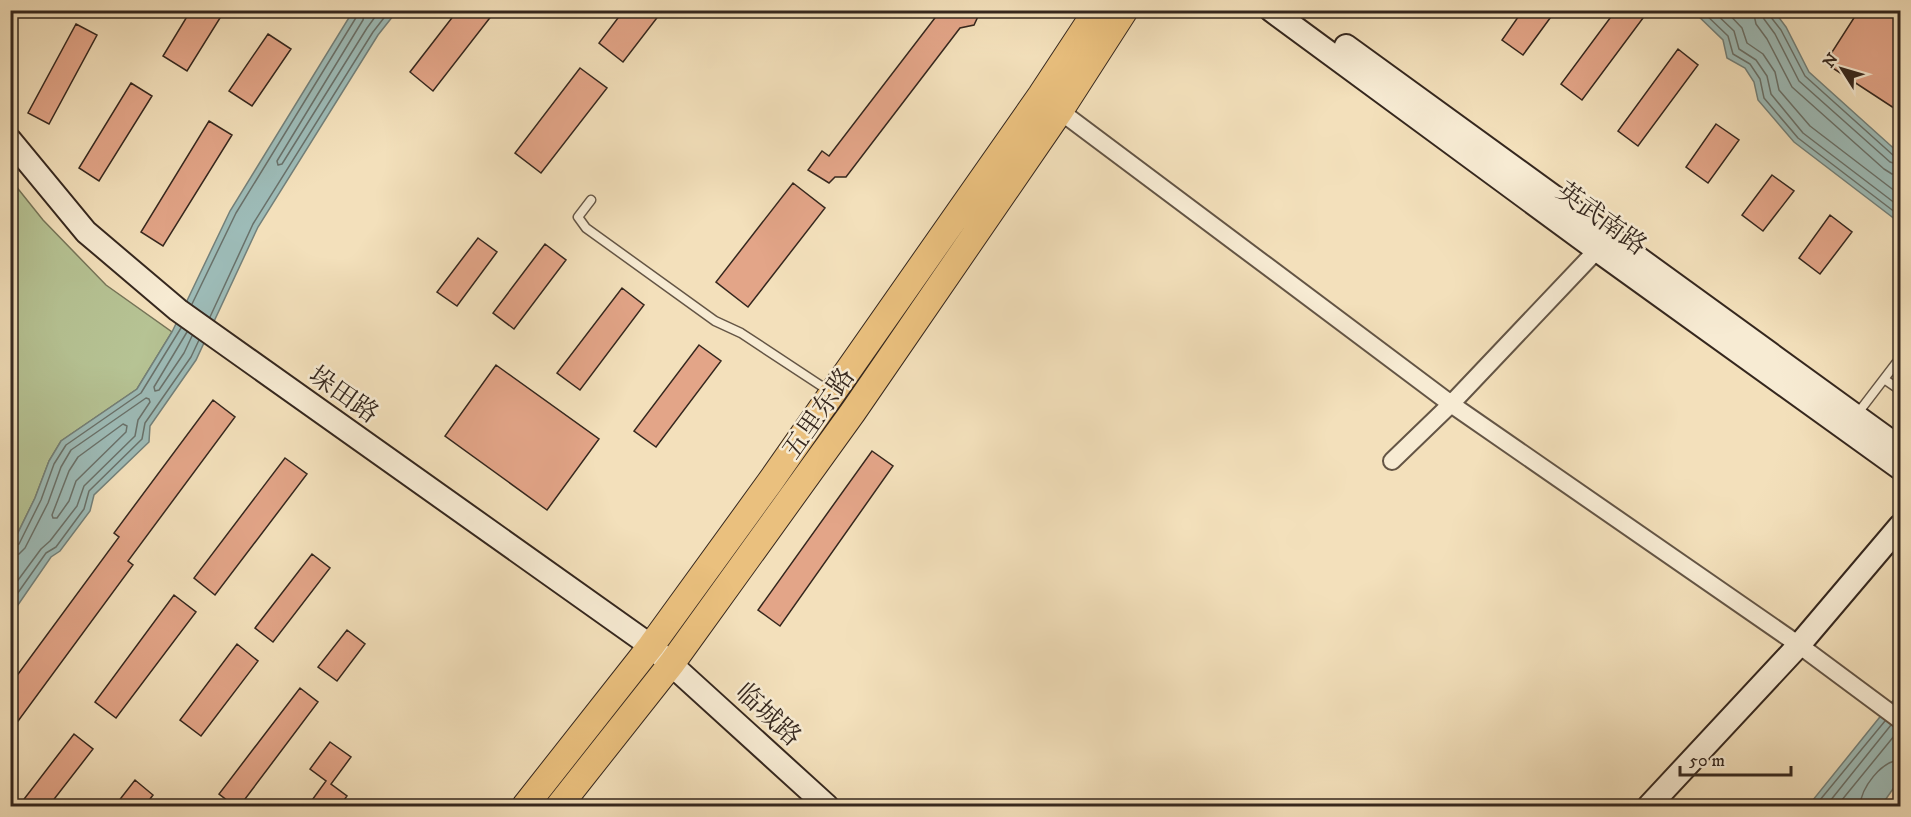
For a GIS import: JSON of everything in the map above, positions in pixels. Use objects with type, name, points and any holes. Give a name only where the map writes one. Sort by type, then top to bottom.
[{"type":"main road","name":"五里东路","points":[[525,807],[651,646],[1041,95],[1097,10]]},
{"type":"main road","name":"五里东路","points":[[559,807],[672,663],[853,412],[1060,111],[1125,10]]},
{"type":"main road","name":"英武南路","points":[[1271,10],[1900,468]]},
{"type":"main road","name":"英武南路","points":[[1297,10],[1900,448]]},
{"type":"main road","name":"垛田路","points":[[10,140],[86,232],[178,310],[672,663]]},
{"type":"main road","points":[[1649,807],[1799,645],[1900,526]]},
{"type":"main road","name":"临城路","points":[[672,663],[827,807]]},
{"type":"street","points":[[1060,111],[1451,405],[1799,645],[1900,720]]},
{"type":"street","points":[[1392,461],[1451,405],[1597,249]]},
{"type":"lane","points":[[591,200],[578,217],[586,228],[715,321],[741,333],[832,393]]},
{"type":"lane","points":[[1861,409],[1900,358]]},
{"type":"lane","points":[[1884,379],[1900,390]]},
{"type":"green space","points":[[11,180],[43,220],[106,285],[172,332],[137,389],[61,441],[49,461],[35,498],[11,547]]},
{"type":"water","points":[[353,11],[397,11],[378,35],[258,227],[196,360],[150,426],[149,442],[94,495],[90,511],[60,551],[51,557],[11,615],[11,547],[35,498],[49,461],[61,441],[137,389],[172,332],[230,211]]},
{"type":"water","points":[[1693,11],[1774,11],[1786,27],[1809,72],[1900,154],[1900,223],[1794,142],[1758,100],[1754,82],[1745,68],[1727,58],[1723,40]]},
{"type":"water","points":[[1900,692],[1900,779],[1881,806],[1798,806],[1813,800]]},
{"type":"building","points":[[191,10],[225,10],[187,71],[163,56]]},
{"type":"building","points":[[458,10],[496,10],[433,91],[410,72]]},
{"type":"building","points":[[624,10],[663,10],[623,62],[599,43]]},
{"type":"building","points":[[941,10],[981,10],[974,25],[960,28],[846,177],[835,177],[829,183],[808,170],[822,151],[829,156]]},
{"type":"building","points":[[1523,10],[1556,10],[1523,55],[1502,40]]},
{"type":"building","points":[[1616,10],[1649,10],[1582,100],[1561,84]]},
{"type":"building","points":[[1859,10],[1900,10],[1900,112],[1825,63]]},
{"type":"building","points":[[76,24],[97,35],[49,124],[28,113]]},
{"type":"building","points":[[268,34],[291,49],[252,106],[229,91]]},
{"type":"building","points":[[1678,49],[1698,65],[1638,146],[1618,131]]},
{"type":"building","points":[[580,68],[607,88],[541,173],[515,153]]},
{"type":"building","points":[[131,83],[152,96],[99,181],[79,168]]},
{"type":"building","points":[[209,121],[232,135],[163,246],[141,232]]},
{"type":"building","points":[[1716,124],[1739,140],[1708,183],[1686,167]]},
{"type":"building","points":[[1772,175],[1794,191],[1763,231],[1742,215]]},
{"type":"building","points":[[793,183],[825,208],[748,307],[716,282]]},
{"type":"building","points":[[1830,215],[1852,232],[1820,274],[1799,258]]},
{"type":"building","points":[[478,238],[497,252],[457,306],[437,292]]},
{"type":"building","points":[[545,244],[566,260],[514,329],[493,313]]},
{"type":"building","points":[[622,288],[644,305],[580,390],[557,373]]},
{"type":"building","points":[[699,345],[721,361],[656,447],[634,431]]},
{"type":"building","points":[[496,365],[599,439],[547,510],[445,436]]},
{"type":"building","points":[[213,400],[235,417],[128,561],[133,565],[10,732],[10,685],[119,537],[114,533]]},
{"type":"building","points":[[872,451],[893,466],[780,626],[758,610]]},
{"type":"building","points":[[285,458],[307,474],[215,595],[194,578]]},
{"type":"building","points":[[312,554],[330,568],[273,642],[255,628]]},
{"type":"building","points":[[174,595],[196,612],[116,718],[95,702]]},
{"type":"building","points":[[347,630],[365,644],[337,681],[318,667]]},
{"type":"building","points":[[237,644],[258,661],[201,736],[180,720]]},
{"type":"building","points":[[300,688],[318,702],[239,807],[236,807],[219,794]]},
{"type":"building","points":[[74,734],[93,749],[48,807],[18,807]]},
{"type":"building","points":[[330,742],[351,757],[331,784],[347,796],[339,807],[307,807],[326,781],[310,769]]},
{"type":"building","points":[[135,780],[153,795],[144,807],[114,807]]}]
